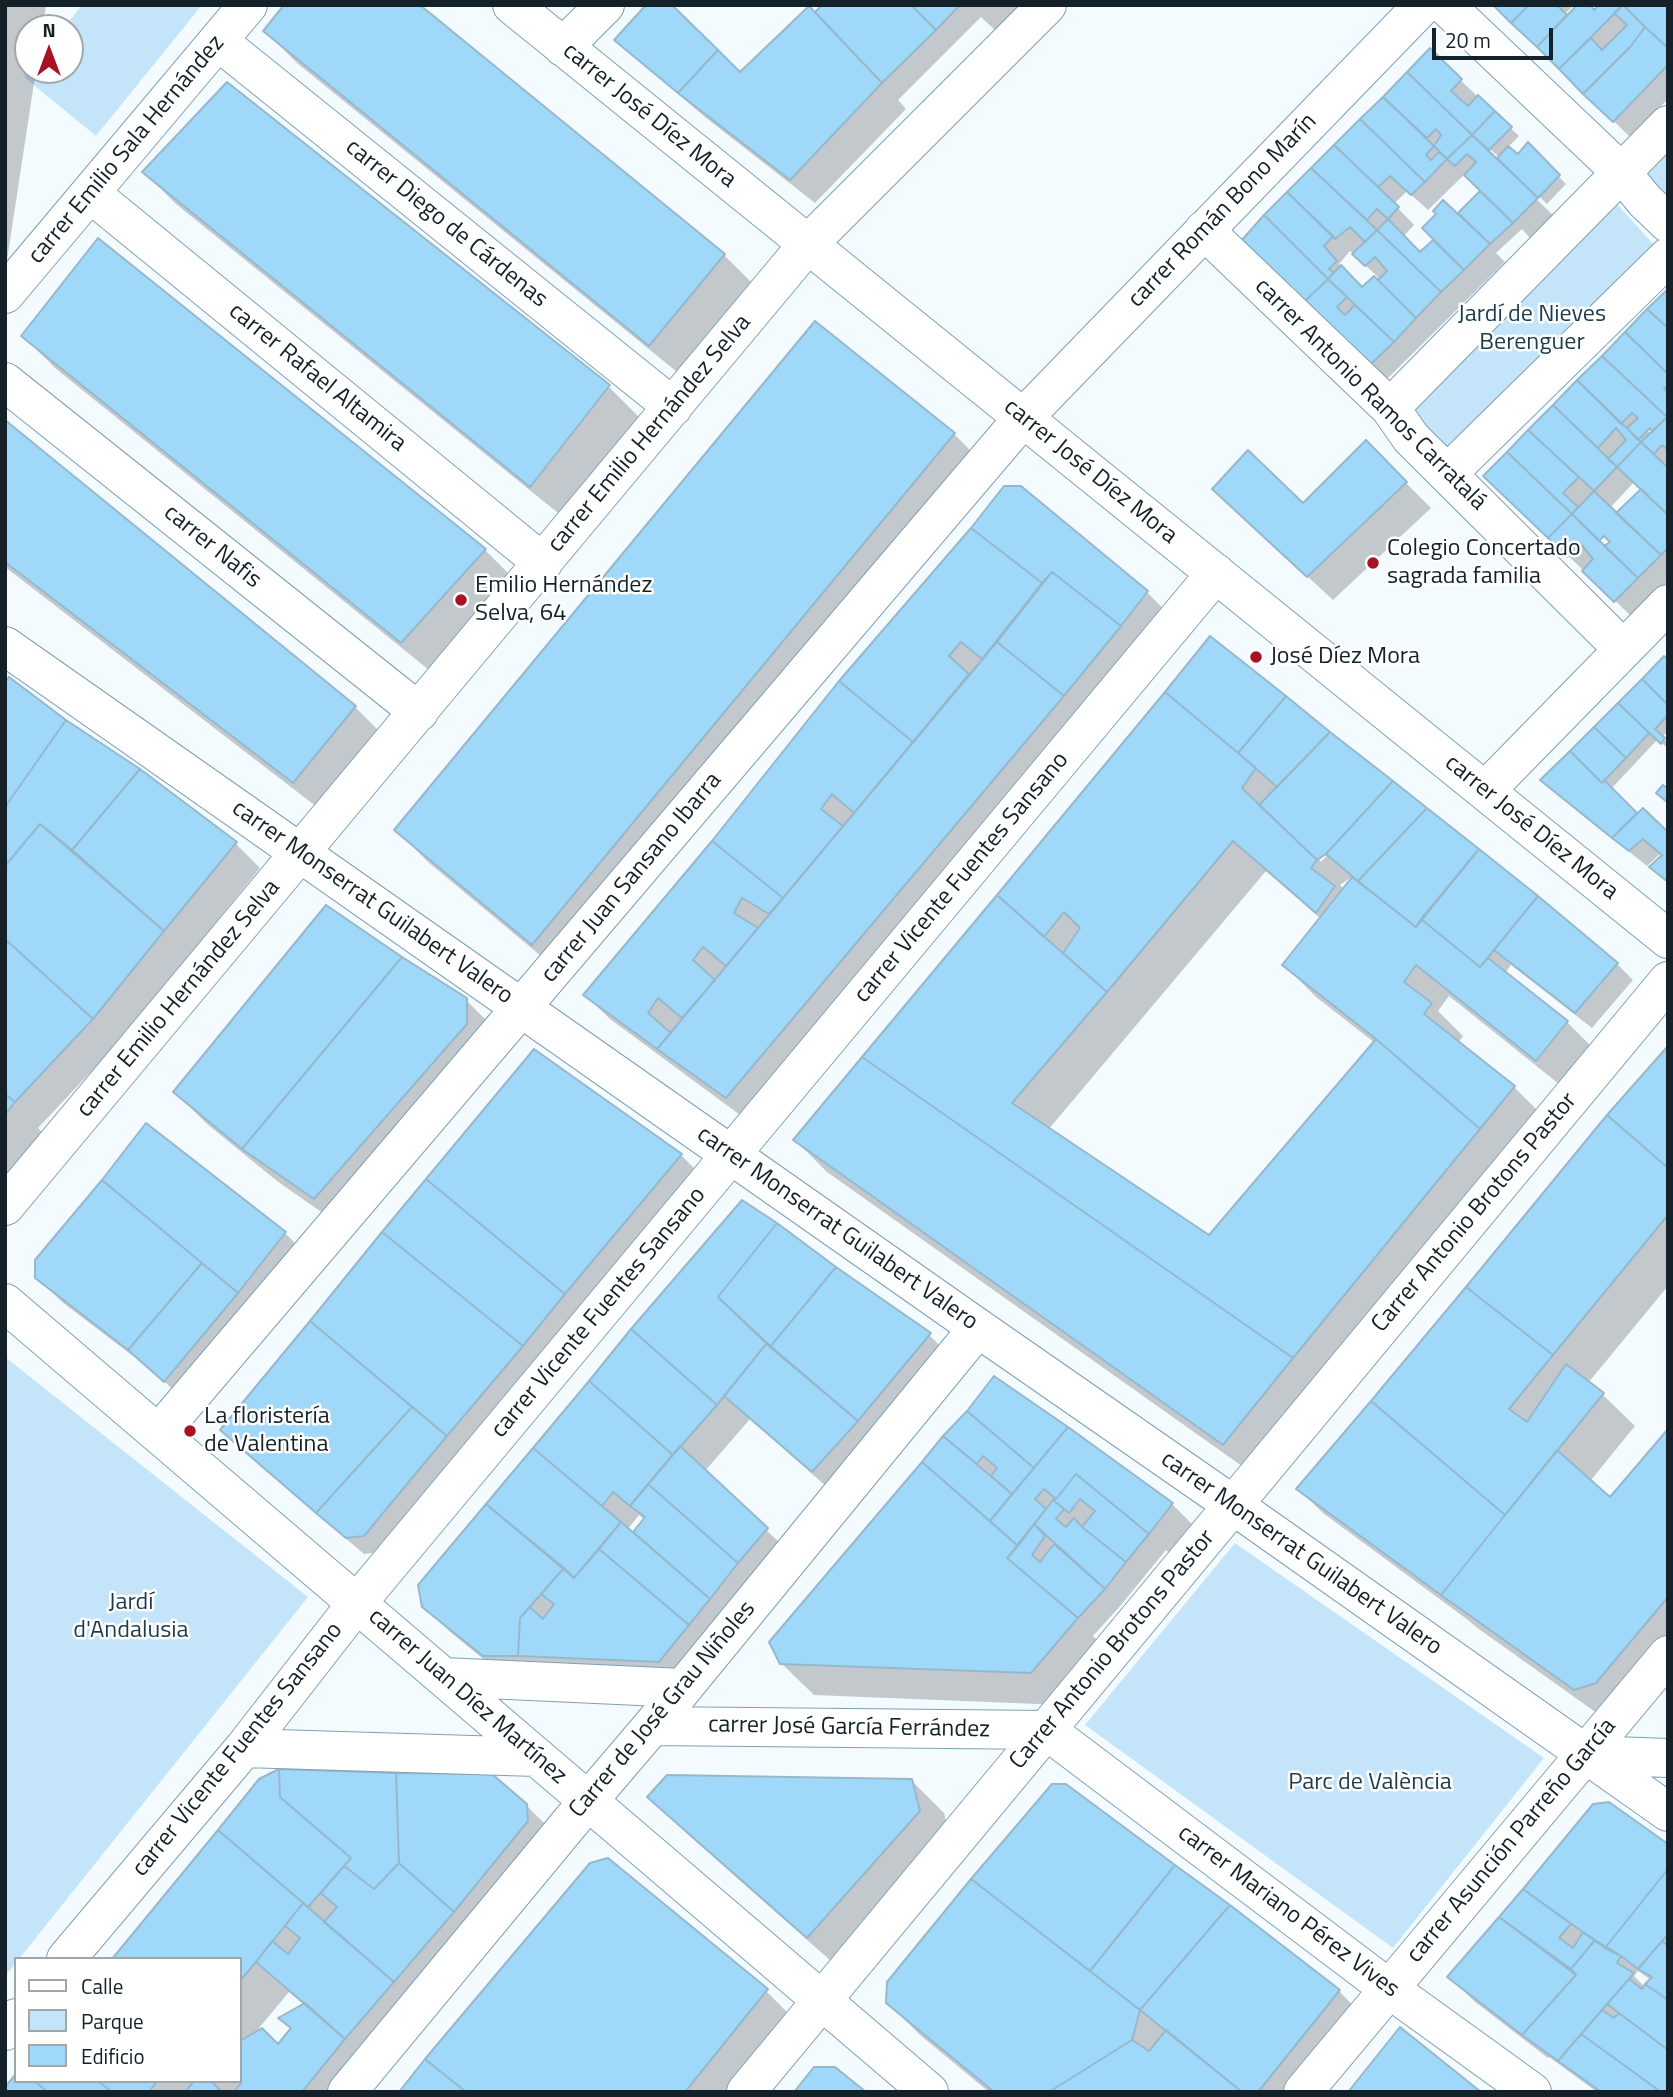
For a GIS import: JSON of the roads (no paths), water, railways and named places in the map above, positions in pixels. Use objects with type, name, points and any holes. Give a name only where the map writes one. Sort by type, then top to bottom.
[{"type":"street","name":"carrer Emilio Sala Hernández","points":[[5,294],[248,5]]},
{"type":"street","name":"carrer José Díez Mora","points":[[512,5],[1668,939]]},
{"type":"street","points":[[563,47],[605,5]]},
{"type":"street","name":"carrer Emilio Hernández Selva","points":[[5,1206],[808,244],[1047,5]]},
{"type":"street","name":"carrer Román Bono Marín","points":[[1023,418],[1423,5]]},
{"type":"street","points":[[1445,5],[1621,172],[1668,223]]},
{"type":"street","name":"carrer Diego de Cárdenas","points":[[218,41],[673,407]]},
{"type":"street","points":[[1390,408],[1668,125]]},
{"type":"street","name":"carrer Rafael Altamira","points":[[90,193],[543,563]]},
{"type":"street","name":"carrer Antonio Ramos Carratalá","points":[[1204,230],[1390,408],[1411,438],[1623,649]]},
{"type":"street","points":[[1448,473],[1668,257]]},
{"type":"street","name":"carrer Nafis","points":[[5,382],[419,712]]},
{"type":"street","name":"carrer Juan Sansano Ibarra","points":[[159,1433],[1023,418]]},
{"type":"street","name":"carrer Vicente Fuentes Sansano","points":[[68,1957],[244,1748],[357,1603],[1216,573]]},
{"type":"street","points":[[1485,791],[1668,604]]},
{"type":"street","name":"carrer Monserrat Guilabert Valero","points":[[5,646],[1668,1812]]},
{"type":"street","name":"Carrer Antonio Brotons Pastor","points":[[746,2092],[1668,981]]},
{"type":"street","name":"carrer Juan Díez Martínez","points":[[5,1303],[929,2092]]},
{"type":"street","name":"Carrer de José Grau Niñoles","points":[[347,2092],[978,1328]]},
{"type":"street","name":"carrer Asunción Parreño García","points":[[1303,2092],[1668,1655]]},
{"type":"street","name":"carrer José García Ferrández","points":[[443,1676],[683,1688]]},
{"type":"street","name":"carrer José García Ferrández","points":[[652,1726],[1046,1730]]},
{"type":"street","name":"carrer Mariano Pérez Vives","points":[[1046,1730],[1388,1988],[1532,2092]]},
{"type":"street","points":[[244,1748],[537,1757]]},
{"type":"street","points":[[1586,1755],[1668,1758]]},
{"type":"place","name":"Colegio Concertado sagrada familia","points":[[1373,563]]},
{"type":"place","name":"Emilio Hernández Selva, 64","points":[[461,600]]},
{"type":"place","name":"José Díez Mora","points":[[1256,657]]},
{"type":"place","name":"La floristería de Valentina","points":[[190,1431]]},
{"type":"park label","name":"Jardí de Nieves Berenguer","points":[[1532,329]]},
{"type":"park label","name":"Jardí d'Andalusia","points":[[131,1617]]},
{"type":"park label","name":"Parc de València","points":[[1370,1783]]}]
